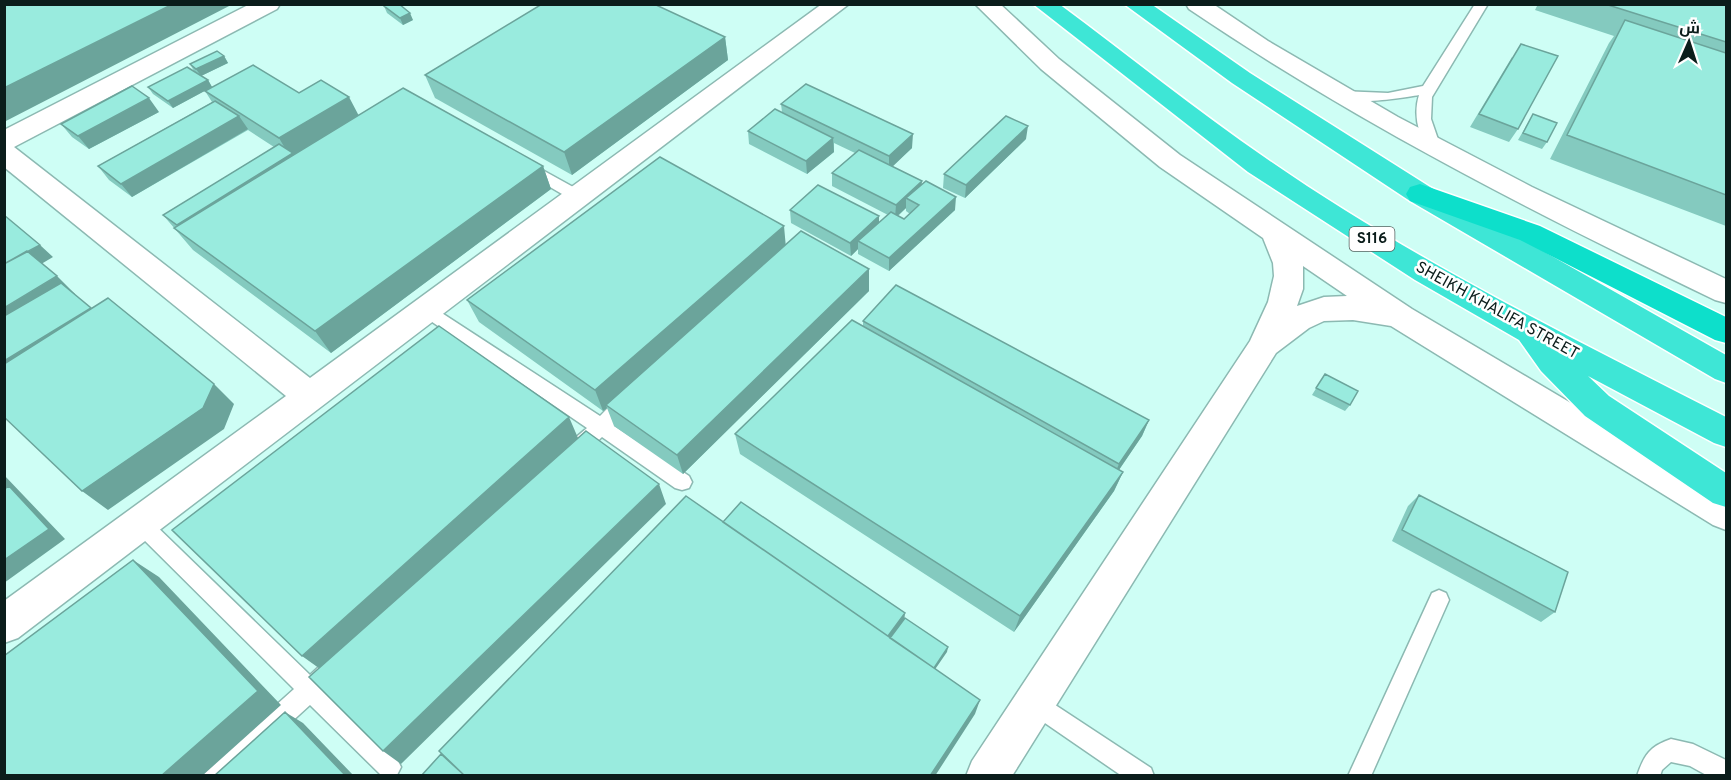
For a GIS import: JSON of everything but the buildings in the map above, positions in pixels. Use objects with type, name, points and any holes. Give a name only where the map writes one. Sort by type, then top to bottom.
[{"type":"highway","name":"SHEIKH KHALIFA STREET","points":[[1044,4],[1258,166],[1416,266],[1528,330],[1726,433]]},
{"type":"highway","points":[[1135,4],[1241,78],[1420,194],[1726,370]]},
{"type":"highway","points":[[1420,194],[1530,233],[1726,331]]},
{"type":"highway","points":[[1528,330],[1552,362],[1597,406],[1726,492]]},
{"type":"street","points":[[4,141],[269,4]]},
{"type":"street","points":[[4,625],[838,4]]},
{"type":"street","points":[[986,4],[1050,64],[1170,161],[1401,317],[1726,514]]},
{"type":"street","points":[[1197,4],[1340,94],[1434,148],[1630,247],[1726,292]]},
{"type":"street","points":[[4,153],[310,397]]},
{"type":"street","points":[[987,776],[1264,346],[1287,297],[1290,284],[1287,256],[1273,230]]},
{"type":"street","points":[[1264,346],[1291,322],[1319,310],[1354,308],[1401,317]]},
{"type":"lane","points":[[1434,148],[1422,116],[1423,102],[1428,90],[1482,4]]},
{"type":"lane","points":[[1340,94],[1388,97],[1428,90]]},
{"type":"lane","points":[[511,157],[579,197]]},
{"type":"lane","points":[[428,310],[682,482]]},
{"type":"lane","points":[[556,467],[644,388]]},
{"type":"lane","points":[[140,523],[389,767]]},
{"type":"lane","points":[[1359,776],[1439,600]]},
{"type":"lane","points":[[214,776],[345,658]]},
{"type":"lane","points":[[1034,702],[1143,776]]},
{"type":"lane","points":[[1648,776],[1651,762],[1660,753],[1673,751],[1689,753],[1726,773]]}]
